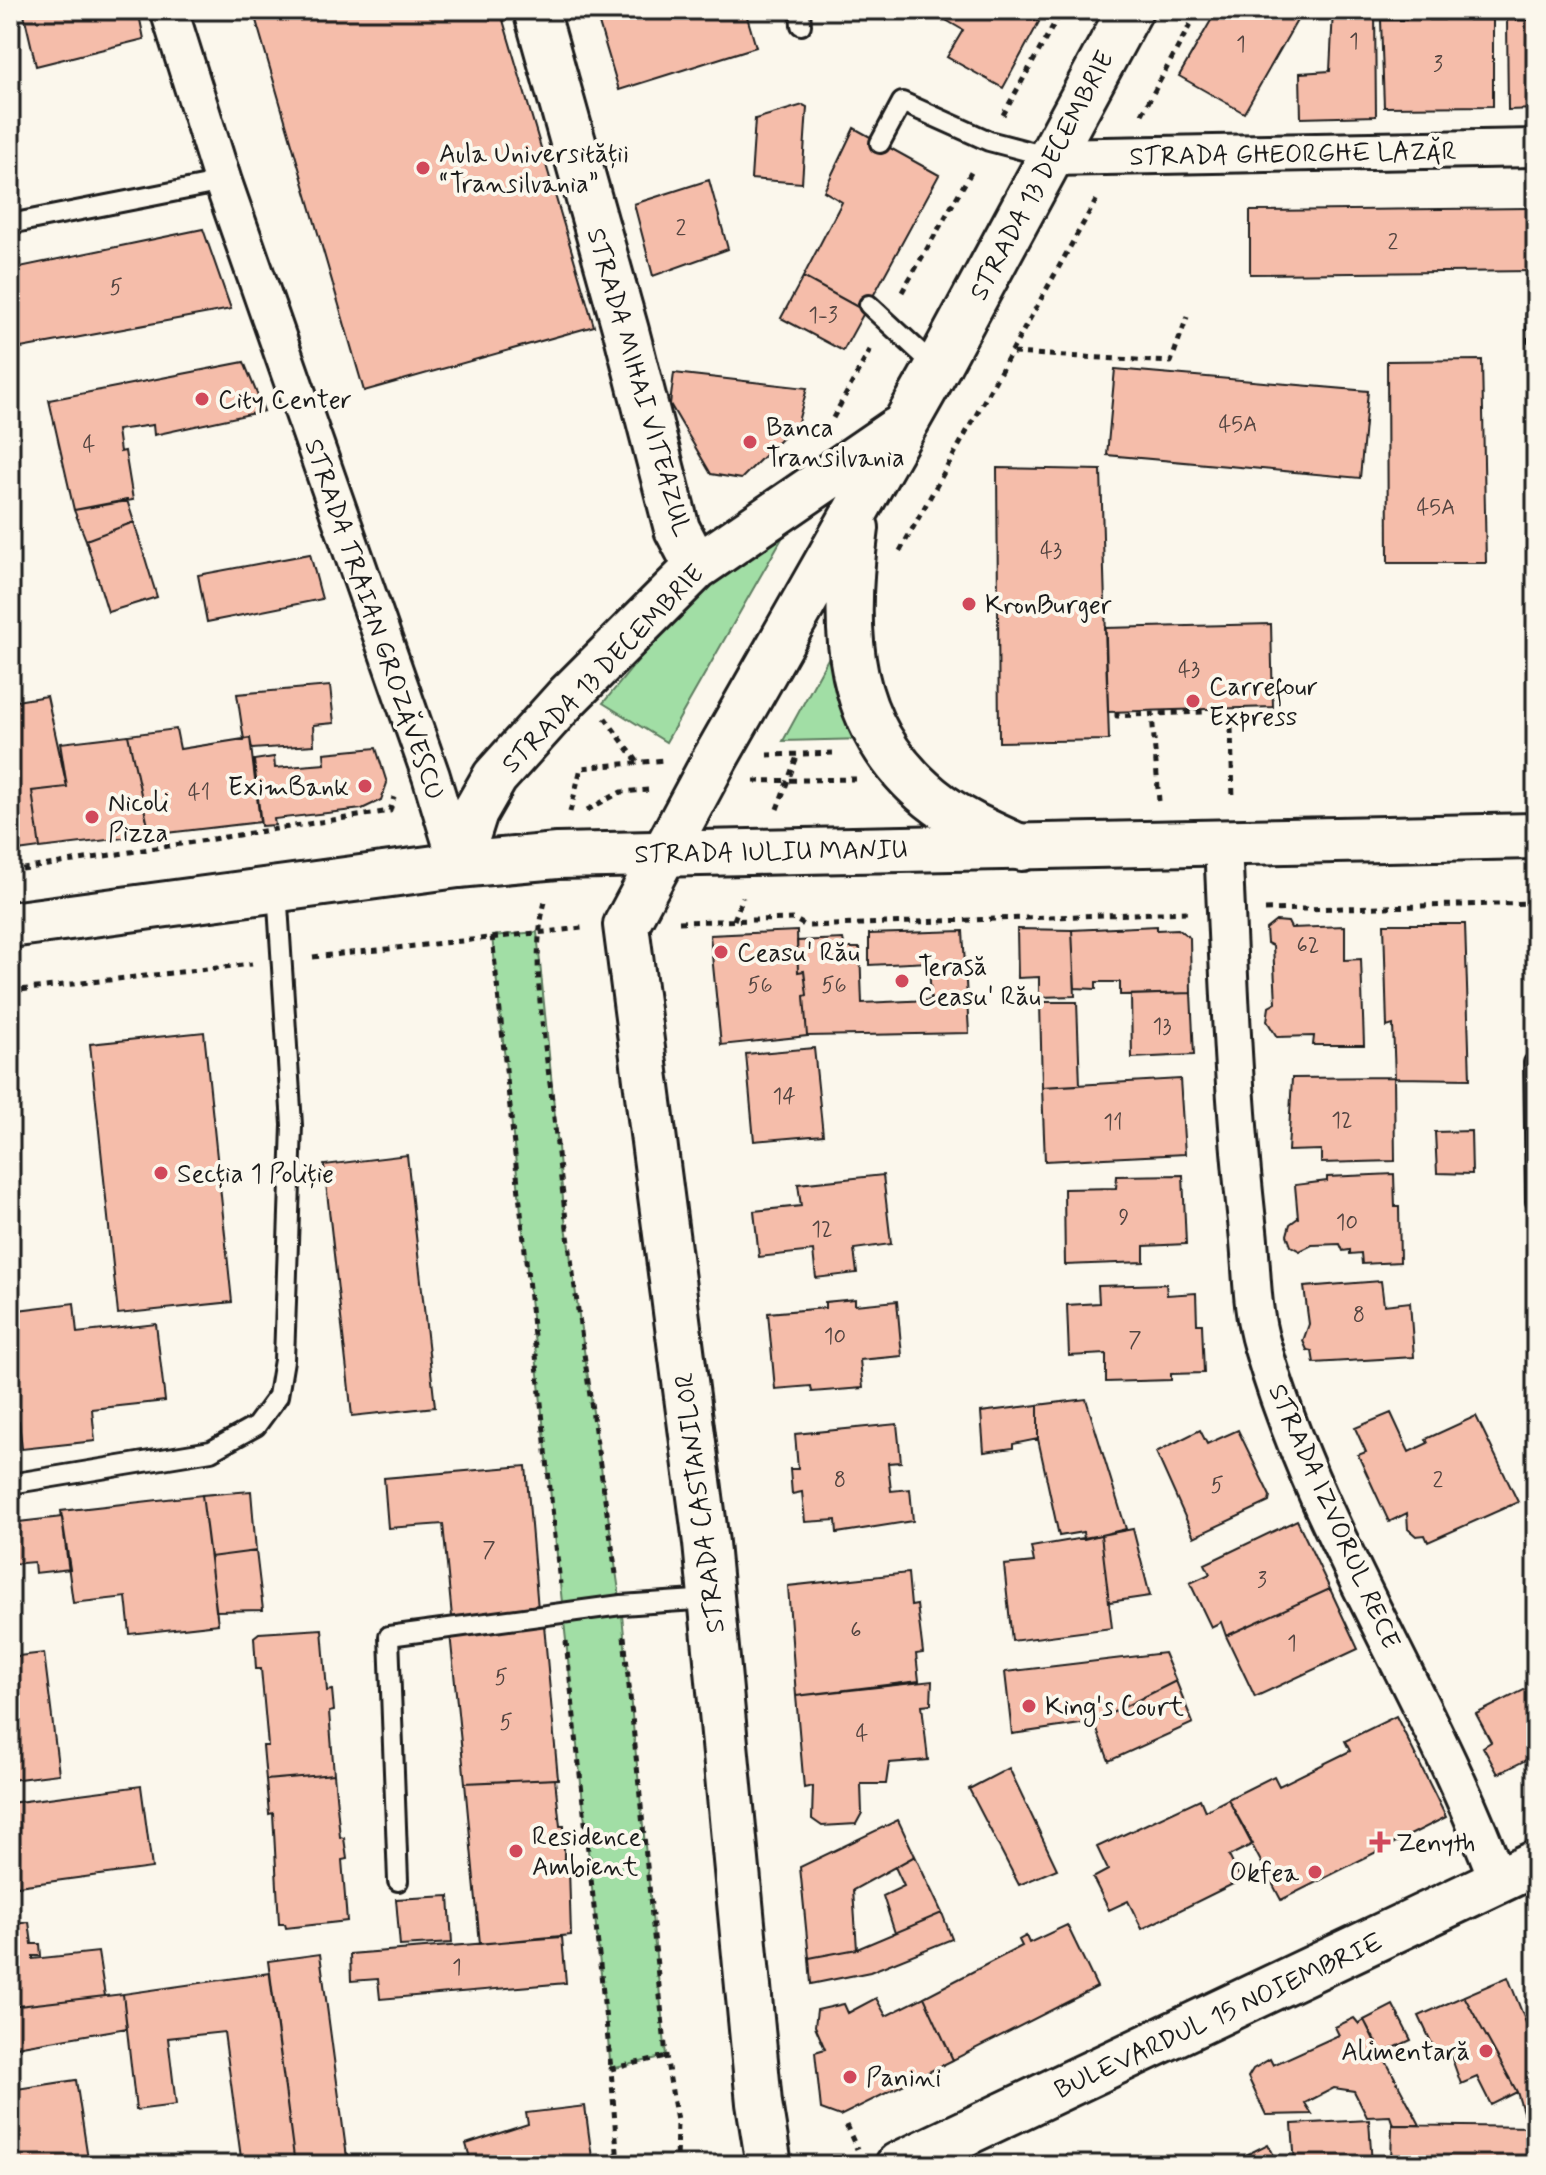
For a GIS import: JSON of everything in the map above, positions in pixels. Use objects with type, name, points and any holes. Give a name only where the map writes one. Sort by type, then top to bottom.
[{"type":"main road","name":"STRADA MIHAI VITEAZUL","points":[[536,10],[626,331],[677,529],[697,567]]},
{"type":"main road","name":"STRADA 13 DECEMBRIE","points":[[665,851],[907,424],[1130,10]]},
{"type":"main road","name":"STRADA 13 DECEMBRIE","points":[[458,865],[475,812],[495,777],[557,707],[697,567],[907,424]]},
{"type":"main road","points":[[858,510],[847,617],[852,661],[863,706],[886,751],[930,798],[972,825],[1022,848]]},
{"type":"main road","name":"STRADA IULIU MANIU","points":[[10,925],[458,865],[557,856],[665,851],[1022,848],[1228,825],[1536,836]]},
{"type":"main road","points":[[626,925],[665,851]]},
{"type":"main road","name":"STRADA CASTANILOR","points":[[626,925],[711,1599],[759,2103],[769,2165]]},
{"type":"main road","name":"BULEVARDUL 15 NOIEMBRIE","points":[[898,2165],[1517,1872]]},
{"type":"street","name":"STRADA TRAIAN GROZĂVESCU","points":[[169,10],[223,182],[431,776],[458,865]]},
{"type":"street","name":"STRADA GHEORGHE LAZĂR","points":[[1050,157],[1536,148]]},
{"type":"street","name":"STRADA IZVORUL RECE","points":[[1228,825],[1226,911],[1239,1157],[1260,1341],[1281,1404],[1338,1536],[1471,1807],[1517,1872]]},
{"type":"lane","points":[[880,143],[902,102],[989,141],[1050,157]]},
{"type":"lane","points":[[10,224],[223,182]]},
{"type":"lane","points":[[869,305],[937,368]]},
{"type":"lane","points":[[10,1484],[211,1451],[256,1426],[278,1396],[284,1360],[292,1125],[277,888]]},
{"type":"lane","points":[[1534,1063],[1536,1201]]},
{"type":"lane","points":[[398,1881],[389,1636],[621,1605],[711,1599]]},
{"type":"path","points":[[822,428],[833,418],[1062,10]]},
{"type":"path","points":[[897,557],[949,458],[1013,353],[1198,10]]},
{"type":"path","points":[[1527,313],[1530,362]]},
{"type":"path","points":[[1013,353],[1171,362],[1187,317]]},
{"type":"path","points":[[1117,712],[1117,716],[1204,712]]},
{"type":"path","points":[[1170,712],[1181,716]]},
{"type":"path","points":[[1152,714],[1159,810]]},
{"type":"path","points":[[1228,825],[1231,728]]},
{"type":"path","points":[[716,757],[886,751]]},
{"type":"path","points":[[638,762],[581,768],[537,932],[565,1219],[621,1605],[666,2056],[677,2121],[676,2165]]},
{"type":"path","points":[[10,871],[390,811],[396,787],[431,776]]},
{"type":"path","points":[[10,991],[492,936],[626,925],[794,919],[806,926],[1536,903]]},
{"type":"path","points":[[492,936],[611,2069],[618,2165]]},
{"type":"path","points":[[611,2069],[666,2056]]},
{"type":"green space","points":[[785,533],[666,742],[603,703],[663,630],[708,582],[758,545]]},
{"type":"green space","points":[[830,655],[867,739],[783,741]]},
{"type":"green space","points":[[537,932],[565,1219],[621,1605],[666,2056],[611,2069],[492,936]]},
{"type":"building","points":[[23,10],[138,10],[144,39],[36,66]]},
{"type":"building","name":"Aula Universității “Transilvania”","points":[[253,10],[500,10],[594,326],[364,391]]},
{"type":"building","points":[[595,10],[745,10],[756,47],[619,90]]},
{"type":"building","points":[[941,10],[1017,10],[1039,22],[1003,88],[947,57],[963,30],[944,19],[947,14]]},
{"type":"building","points":[[1217,10],[1303,10],[1244,113],[1179,76]]},
{"type":"building","points":[[1333,10],[1375,10],[1376,116],[1301,118],[1300,73],[1330,71]]},
{"type":"building","points":[[1406,13],[1430,14],[1430,20],[1444,20],[1446,14],[1469,14],[1469,20],[1493,20],[1493,106],[1384,107],[1381,20],[1406,20]]},
{"type":"building","points":[[1507,20],[1536,20],[1536,109],[1508,110]]},
{"type":"building","points":[[803,105],[807,107],[802,183],[751,179],[755,119]]},
{"type":"building","points":[[854,128],[939,175],[865,311],[803,277],[842,202],[824,191]]},
{"type":"building","points":[[709,180],[728,249],[653,276],[634,204]]},
{"type":"building","points":[[1536,208],[1536,271],[1250,274],[1250,211]]},
{"type":"building","points":[[203,229],[231,309],[10,350],[10,269]]},
{"type":"building","points":[[803,277],[865,311],[843,351],[781,318]]},
{"type":"building","points":[[1482,360],[1486,563],[1388,563],[1387,361]]},
{"type":"building","points":[[244,362],[264,411],[154,435],[153,425],[117,430],[120,452],[125,451],[133,500],[74,510],[49,400]]},
{"type":"building","points":[[1115,369],[1368,391],[1360,478],[1107,455]]},
{"type":"building","points":[[674,373],[807,388],[798,422],[741,479],[711,474],[670,404]]},
{"type":"building","points":[[997,468],[1101,470],[1109,740],[999,742]]},
{"type":"building","points":[[127,500],[134,522],[86,540],[74,510]]},
{"type":"building","points":[[134,522],[157,597],[108,612],[86,540]]},
{"type":"building","points":[[310,554],[322,599],[207,622],[198,575]]},
{"type":"building","points":[[1271,624],[1273,707],[1108,712],[1105,628]]},
{"type":"building","points":[[330,686],[334,723],[313,725],[314,745],[252,749],[250,738],[244,740],[237,694]]},
{"type":"building","points":[[47,696],[67,787],[32,791],[40,848],[10,852],[10,702]]},
{"type":"building","points":[[176,729],[180,749],[250,738],[260,822],[150,835],[128,735]]},
{"type":"building","points":[[128,735],[150,835],[40,848],[32,791],[67,787],[60,743]]},
{"type":"building","points":[[376,748],[387,783],[381,800],[362,809],[274,819],[275,825],[261,826],[254,760],[274,757],[275,768],[325,764],[324,753]]},
{"type":"building","points":[[1276,921],[1288,922],[1291,928],[1345,926],[1345,960],[1361,959],[1364,1045],[1313,1045],[1314,1036],[1277,1037],[1267,1021],[1269,1007],[1276,1003],[1273,946],[1267,943],[1266,929]]},
{"type":"building","points":[[1384,924],[1465,924],[1470,1079],[1395,1078],[1393,1025],[1387,1027]]},
{"type":"building","points":[[1157,926],[1157,930],[1178,929],[1190,938],[1191,993],[1120,995],[1120,982],[1096,982],[1096,989],[1075,988],[1072,930]]},
{"type":"building","points":[[1017,929],[1072,930],[1075,996],[1039,997],[1039,977],[1018,978]]},
{"type":"building","points":[[797,931],[798,972],[804,971],[807,995],[804,996],[807,1036],[721,1045],[710,935]]},
{"type":"building","points":[[963,931],[969,1033],[807,1036],[804,996],[807,995],[804,971],[798,972],[797,941],[843,939],[845,948],[860,948],[862,1003],[931,1000],[929,962],[869,965],[869,934]]},
{"type":"building","points":[[1536,936],[1536,1001],[1533,1001],[1530,937]]},
{"type":"building","points":[[1191,993],[1194,1055],[1132,1058],[1131,995]]},
{"type":"building","points":[[1040,1002],[1077,1002],[1080,1085],[1042,1087]]},
{"type":"building","name":"Secția 1 Poliție","points":[[204,1032],[232,1302],[118,1314],[90,1044]]},
{"type":"building","points":[[814,1048],[823,1135],[754,1141],[746,1054]]},
{"type":"building","points":[[1394,1077],[1395,1161],[1321,1163],[1321,1150],[1288,1151],[1292,1078]]},
{"type":"building","points":[[1180,1079],[1185,1154],[1045,1161],[1042,1087]]},
{"type":"building","points":[[1471,1131],[1472,1174],[1437,1173],[1435,1132]]},
{"type":"building","points":[[407,1155],[435,1407],[352,1416],[324,1165]]},
{"type":"building","points":[[1394,1174],[1395,1207],[1399,1207],[1400,1262],[1362,1264],[1361,1253],[1343,1251],[1340,1244],[1312,1245],[1300,1251],[1291,1246],[1287,1235],[1290,1224],[1298,1218],[1295,1185],[1327,1181],[1327,1177]]},
{"type":"building","points":[[883,1175],[891,1244],[854,1249],[857,1273],[816,1278],[813,1251],[759,1257],[754,1211],[801,1206],[798,1184]]},
{"type":"building","points":[[1183,1175],[1186,1244],[1144,1246],[1144,1262],[1065,1265],[1064,1189],[1116,1188],[1117,1176]]},
{"type":"building","points":[[1381,1281],[1384,1305],[1410,1302],[1414,1357],[1314,1363],[1312,1351],[1307,1350],[1303,1341],[1309,1324],[1304,1287]]},
{"type":"building","points":[[1166,1284],[1167,1295],[1196,1293],[1197,1324],[1202,1324],[1204,1373],[1171,1374],[1171,1380],[1106,1382],[1106,1354],[1069,1356],[1067,1305],[1099,1303],[1098,1286]]},
{"type":"building","points":[[855,1299],[855,1305],[897,1301],[902,1356],[860,1360],[863,1388],[812,1392],[811,1386],[775,1389],[768,1313],[825,1308],[825,1302]]},
{"type":"building","points":[[74,1303],[77,1333],[156,1324],[165,1401],[92,1409],[95,1441],[22,1449],[19,1421],[10,1422],[10,1311]]},
{"type":"building","points":[[1086,1399],[1126,1529],[1084,1539],[1083,1532],[1059,1536],[1038,1439],[1038,1405]]},
{"type":"building","points":[[1038,1405],[1038,1439],[1013,1444],[1013,1448],[984,1452],[981,1412]]},
{"type":"building","points":[[1391,1413],[1409,1452],[1428,1443],[1426,1439],[1476,1416],[1518,1502],[1428,1542],[1425,1535],[1416,1536],[1408,1529],[1407,1513],[1389,1522],[1358,1455],[1366,1452],[1355,1428]]},
{"type":"building","points":[[897,1424],[901,1462],[888,1463],[891,1491],[910,1489],[913,1521],[837,1533],[836,1520],[805,1522],[802,1492],[792,1494],[790,1469],[798,1469],[795,1434]]},
{"type":"building","points":[[1200,1430],[1207,1444],[1238,1430],[1270,1496],[1269,1502],[1194,1537],[1156,1452]]},
{"type":"building","points":[[526,1466],[538,1609],[452,1617],[443,1524],[388,1528],[384,1478]]},
{"type":"building","points":[[251,1491],[256,1551],[210,1557],[202,1495]]},
{"type":"building","points":[[202,1495],[218,1624],[130,1634],[126,1597],[73,1603],[61,1511]]},
{"type":"building","points":[[62,1517],[70,1569],[35,1573],[34,1562],[10,1564],[10,1523]]},
{"type":"building","points":[[1297,1520],[1330,1589],[1226,1636],[1221,1622],[1211,1627],[1190,1583],[1210,1574],[1205,1564]]},
{"type":"building","points":[[1133,1529],[1150,1596],[1109,1602],[1101,1535]]},
{"type":"building","points":[[1101,1535],[1112,1628],[1012,1641],[1004,1565],[1034,1562],[1031,1547]]},
{"type":"building","points":[[256,1551],[263,1610],[216,1611],[210,1557]]},
{"type":"building","points":[[908,1573],[911,1606],[917,1605],[923,1653],[916,1654],[919,1681],[796,1696],[788,1586]]},
{"type":"building","points":[[1330,1589],[1358,1649],[1255,1697],[1226,1636]]},
{"type":"building","points":[[544,1625],[558,1779],[465,1783],[450,1633]]},
{"type":"building","points":[[322,1629],[327,1691],[332,1690],[334,1711],[329,1712],[334,1774],[266,1780],[263,1746],[268,1746],[261,1669],[256,1669],[254,1637],[259,1633]]},
{"type":"building","points":[[44,1653],[59,1774],[10,1780],[10,1657]]},
{"type":"building","points":[[1164,1653],[1176,1681],[1094,1722],[1012,1734],[1005,1672]]},
{"type":"building","points":[[932,1681],[931,1704],[922,1705],[928,1760],[889,1763],[886,1784],[861,1784],[862,1813],[856,1824],[822,1826],[812,1819],[813,1786],[804,1788],[796,1696]]},
{"type":"building","points":[[1176,1681],[1193,1723],[1109,1761],[1094,1722]]},
{"type":"building","points":[[1536,1684],[1536,1755],[1498,1774],[1483,1747],[1491,1742],[1476,1714]]},
{"type":"building","points":[[1396,1716],[1446,1817],[1281,1900],[1228,1799],[1274,1776],[1279,1786],[1350,1751],[1345,1741]]},
{"type":"building","points":[[1009,1768],[1057,1869],[1019,1885],[969,1789]]},
{"type":"building","points":[[334,1774],[340,1837],[344,1838],[347,1859],[342,1860],[347,1921],[286,1928],[285,1924],[279,1924],[273,1813],[269,1814],[266,1780]]},
{"type":"building","points":[[555,1779],[560,1826],[564,1826],[564,1869],[569,1869],[571,1935],[480,1944],[465,1783]]},
{"type":"building","points":[[141,1786],[152,1868],[10,1887],[10,1803]]},
{"type":"building","points":[[1200,1799],[1205,1811],[1228,1799],[1253,1844],[1229,1856],[1241,1880],[1142,1929],[1128,1901],[1109,1910],[1093,1878],[1108,1870],[1097,1847]]},
{"type":"building","points":[[898,1820],[915,1856],[853,1890],[857,1949],[809,1958],[800,1867]]},
{"type":"building","points":[[915,1856],[942,1913],[895,1933],[883,1896],[904,1886],[895,1867]]},
{"type":"building","points":[[449,1896],[452,1943],[400,1946],[396,1899]]},
{"type":"building","points":[[942,1913],[952,1939],[870,1972],[811,1984],[809,1958],[857,1949]]},
{"type":"building","points":[[29,1922],[32,1944],[40,1944],[41,1956],[33,1956],[33,1959],[98,1952],[105,1996],[10,2007],[10,1925]]},
{"type":"building","points":[[1067,1925],[1097,1987],[953,2060],[924,1997],[1022,1946],[1019,1940],[1026,1936],[1029,1943]]},
{"type":"building","points":[[562,1937],[566,1983],[380,1999],[378,1979],[351,1981],[350,1954]]},
{"type":"building","points":[[320,1954],[348,2165],[295,2165],[268,1961]]},
{"type":"building","points":[[270,1973],[295,2165],[242,2165],[224,2032],[168,2038],[176,2105],[136,2110],[123,1994]]},
{"type":"building","points":[[1508,1977],[1536,2048],[1536,2122],[1526,2122],[1517,2092],[1464,1996]]},
{"type":"building","points":[[123,1994],[127,2028],[10,2048],[10,2007]]},
{"type":"building","points":[[1464,1996],[1517,2092],[1491,2105],[1477,2077],[1461,2084],[1451,2056],[1440,2061],[1419,2016]]},
{"type":"building","points":[[924,1997],[953,2060],[840,2116],[821,2109],[815,2052],[825,2049],[815,2026],[817,2010],[844,2004],[848,2013],[876,1998],[886,2016]]},
{"type":"building","points":[[1393,2005],[1411,2040],[1381,2054],[1364,2020]]},
{"type":"building","points":[[1354,2018],[1359,2024],[1364,2020],[1420,2125],[1393,2125],[1390,2116],[1367,2117],[1354,2091],[1334,2088],[1305,2103],[1312,2114],[1266,2115],[1248,2077],[1253,2069],[1270,2059],[1273,2065],[1339,2035],[1335,2027]]},
{"type":"building","points":[[76,2080],[89,2165],[10,2165],[10,2090]]},
{"type":"building","points":[[585,2106],[593,2165],[472,2165],[466,2144],[528,2124],[526,2113]]},
{"type":"building","points":[[1369,2120],[1372,2165],[1295,2165],[1292,2124]]},
{"type":"building","points":[[1392,2125],[1536,2127],[1536,2165],[1391,2165]]},
{"type":"building","points":[[1268,2144],[1279,2165],[1226,2165]]},
{"type":"place","name":"Aula Universității “Transilvania”","points":[[423,168]]},
{"type":"place","name":"City Center","points":[[202,399]]},
{"type":"place","name":"Banca Transilvania","points":[[750,442]]},
{"type":"place","name":"KronBurger","points":[[969,604]]},
{"type":"place","name":"Carrefour Express","points":[[1193,701]]},
{"type":"place","name":"EximBank","points":[[365,786]]},
{"type":"place","name":"Nicoli Pizza","points":[[92,817]]},
{"type":"place","name":"Ceasu' Rău","points":[[721,952]]},
{"type":"place","name":"Terasă Ceasu' Rău","points":[[902,981]]},
{"type":"place","name":"Secția 1 Poliție","points":[[161,1173]]},
{"type":"place","name":"King's Court","points":[[1029,1706]]},
{"type":"place","name":"Zenyth","points":[[1380,1842]]},
{"type":"place","name":"Residence Ambient","points":[[516,1851]]},
{"type":"place","name":"Okfea","points":[[1315,1872]]},
{"type":"place","name":"Alimentară","points":[[1486,2051]]},
{"type":"place","name":"Panini","points":[[850,2077]]}]
